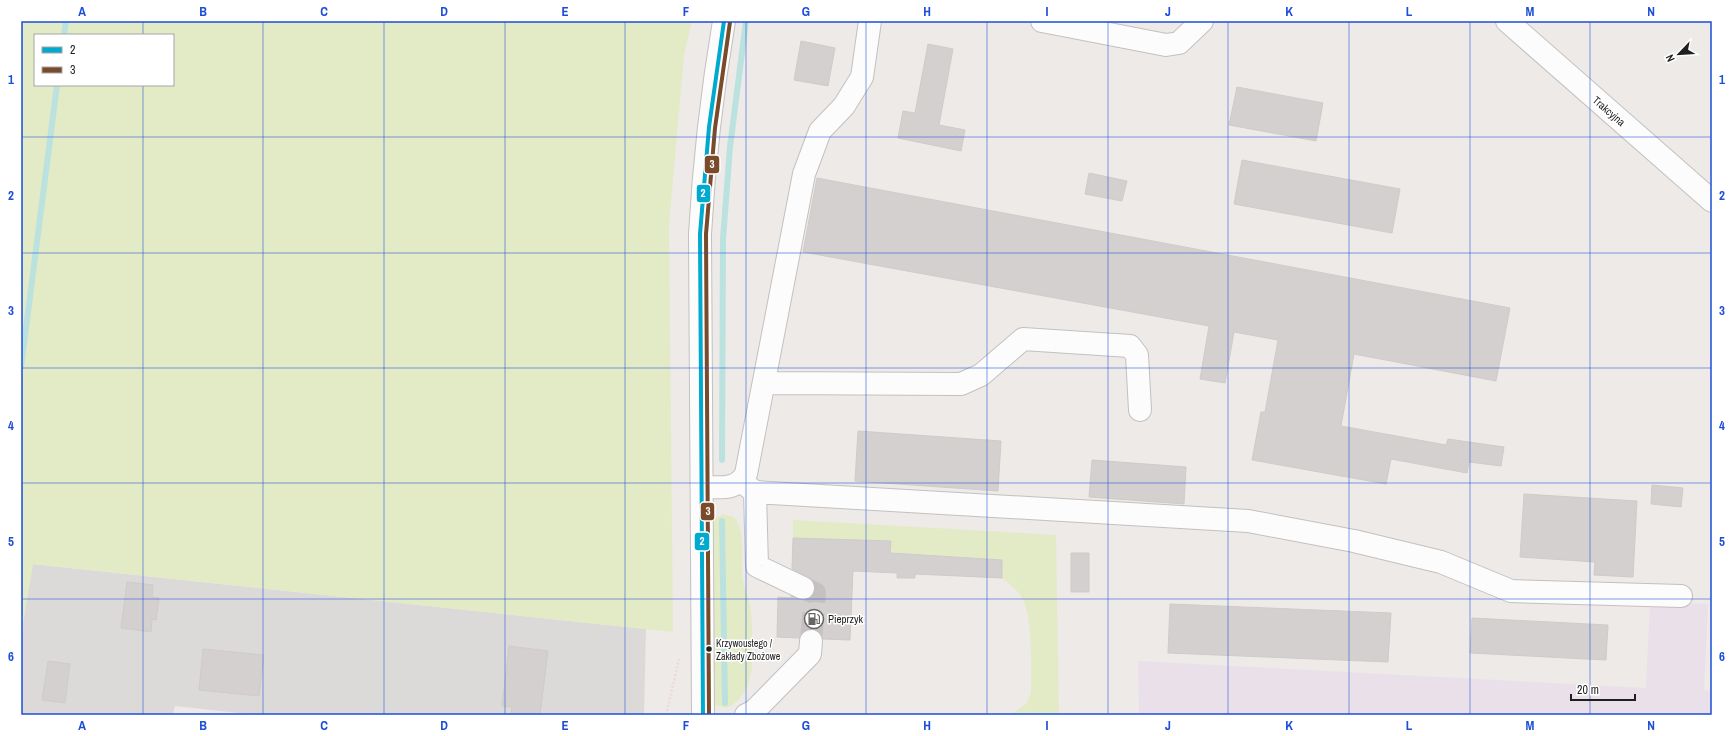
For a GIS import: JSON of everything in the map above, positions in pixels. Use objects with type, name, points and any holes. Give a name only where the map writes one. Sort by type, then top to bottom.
[{"type":"street","points":[[703,715],[700,234],[705,153],[712,95],[724,21]]},
{"type":"street","points":[[802,588],[757,566],[746,474],[765,383],[804,174],[820,131],[844,106],[862,77],[870,21]]},
{"type":"street","points":[[1042,21],[1166,45],[1179,43],[1202,21]]},
{"type":"street","name":"Trakcyjna","points":[[1507,21],[1712,201]]},
{"type":"street","points":[[765,383],[961,384],[981,375],[1023,339],[1130,346],[1137,355],[1140,410]]},
{"type":"street","points":[[702,487],[748,487],[1248,521],[1354,541],[1441,562],[1511,590],[1681,596]]},
{"type":"street","points":[[746,715],[754,711],[810,654],[811,641]]},
{"type":"path","points":[[666,715],[679,658]]},
{"type":"shaded area","points":[[32,564],[646,629],[644,715],[257,715],[175,706],[173,715],[21,715],[21,636]]},
{"type":"shaded area","points":[[1650,601],[1708,604],[1704,690],[1712,691],[1712,715],[1139,715],[1138,661],[1646,688]]},
{"type":"green space","points":[[21,21],[692,21],[684,55],[669,225],[673,632],[33,564],[21,636]]},
{"type":"green space","points":[[723,514],[734,517],[740,530],[742,538],[742,572],[744,586],[750,605],[752,626],[752,669],[750,678],[742,695],[736,702],[727,708],[714,705],[713,520]]},
{"type":"green space","points":[[793,520],[1056,535],[1059,715],[1009,715],[1026,704],[1031,693],[1031,645],[1026,608],[1019,593],[1002,578],[1002,560],[890,554],[890,541],[793,538]]},
{"type":"building","points":[[801,41],[835,48],[828,86],[794,80]]},
{"type":"building","points":[[928,44],[953,49],[939,125],[965,130],[961,151],[898,138],[903,111],[915,113]]},
{"type":"building","points":[[1237,87],[1323,103],[1316,141],[1229,125]]},
{"type":"building","points":[[1242,160],[1400,189],[1392,233],[1234,204]]},
{"type":"building","points":[[1089,173],[1127,181],[1122,201],[1085,194]]},
{"type":"building","points":[[817,178],[1510,308],[1496,381],[1354,354],[1341,426],[1446,445],[1448,439],[1504,447],[1501,466],[1469,462],[1467,473],[1391,459],[1386,484],[1252,460],[1261,412],[1265,412],[1278,340],[1234,332],[1225,383],[1200,379],[1209,326],[803,252]]},
{"type":"building","points":[[858,431],[1001,441],[998,491],[855,481]]},
{"type":"building","points":[[1092,460],[1186,467],[1184,504],[1089,497]]},
{"type":"building","points":[[1652,485],[1683,488],[1681,507],[1651,504]]},
{"type":"building","points":[[1524,494],[1637,501],[1633,577],[1594,575],[1595,562],[1520,557]]},
{"type":"building","points":[[793,538],[891,541],[890,553],[1002,560],[1002,578],[915,574],[915,578],[897,578],[897,573],[853,571],[850,640],[823,639],[818,631],[812,629],[805,630],[799,638],[777,637],[778,597],[791,598],[791,596],[804,600],[810,598],[814,593],[815,587],[813,581],[809,577],[792,569]]},
{"type":"building","points":[[1071,553],[1089,553],[1089,592],[1071,592]]},
{"type":"building","points":[[127,582],[153,585],[152,597],[159,598],[156,620],[152,619],[151,632],[121,628]]},
{"type":"building","points":[[1170,604],[1391,613],[1388,662],[1168,653]]},
{"type":"building","points":[[1472,618],[1608,625],[1606,660],[1470,653]]},
{"type":"building","points":[[509,646],[548,651],[540,715],[511,715],[512,707],[502,706]]},
{"type":"building","points":[[203,649],[264,655],[259,696],[199,690]]},
{"type":"building","points":[[48,661],[70,664],[65,703],[42,700]]},
{"type":"waterway","points":[[64,34],[66,21]]},
{"type":"waterway","points":[[722,460],[723,239],[730,147],[746,21]]},
{"type":"waterway","points":[[21,367],[57,86]]},
{"type":"waterway","points":[[722,521],[725,703]]},
{"type":"tunnel","points":[[803,588],[815,593],[811,641]]},
{"type":"transit line","name":"2","points":[[703,715],[700,234],[709,127],[724,21]]},
{"type":"transit line","name":"3","points":[[709,715],[706,234],[715,128],[730,22]]},
{"type":"place","name":"Pieprzyk","points":[[814,619]]},
{"type":"place","name":"Krzywoustego / Zakłady Zbożowe","points":[[709,649]]}]
